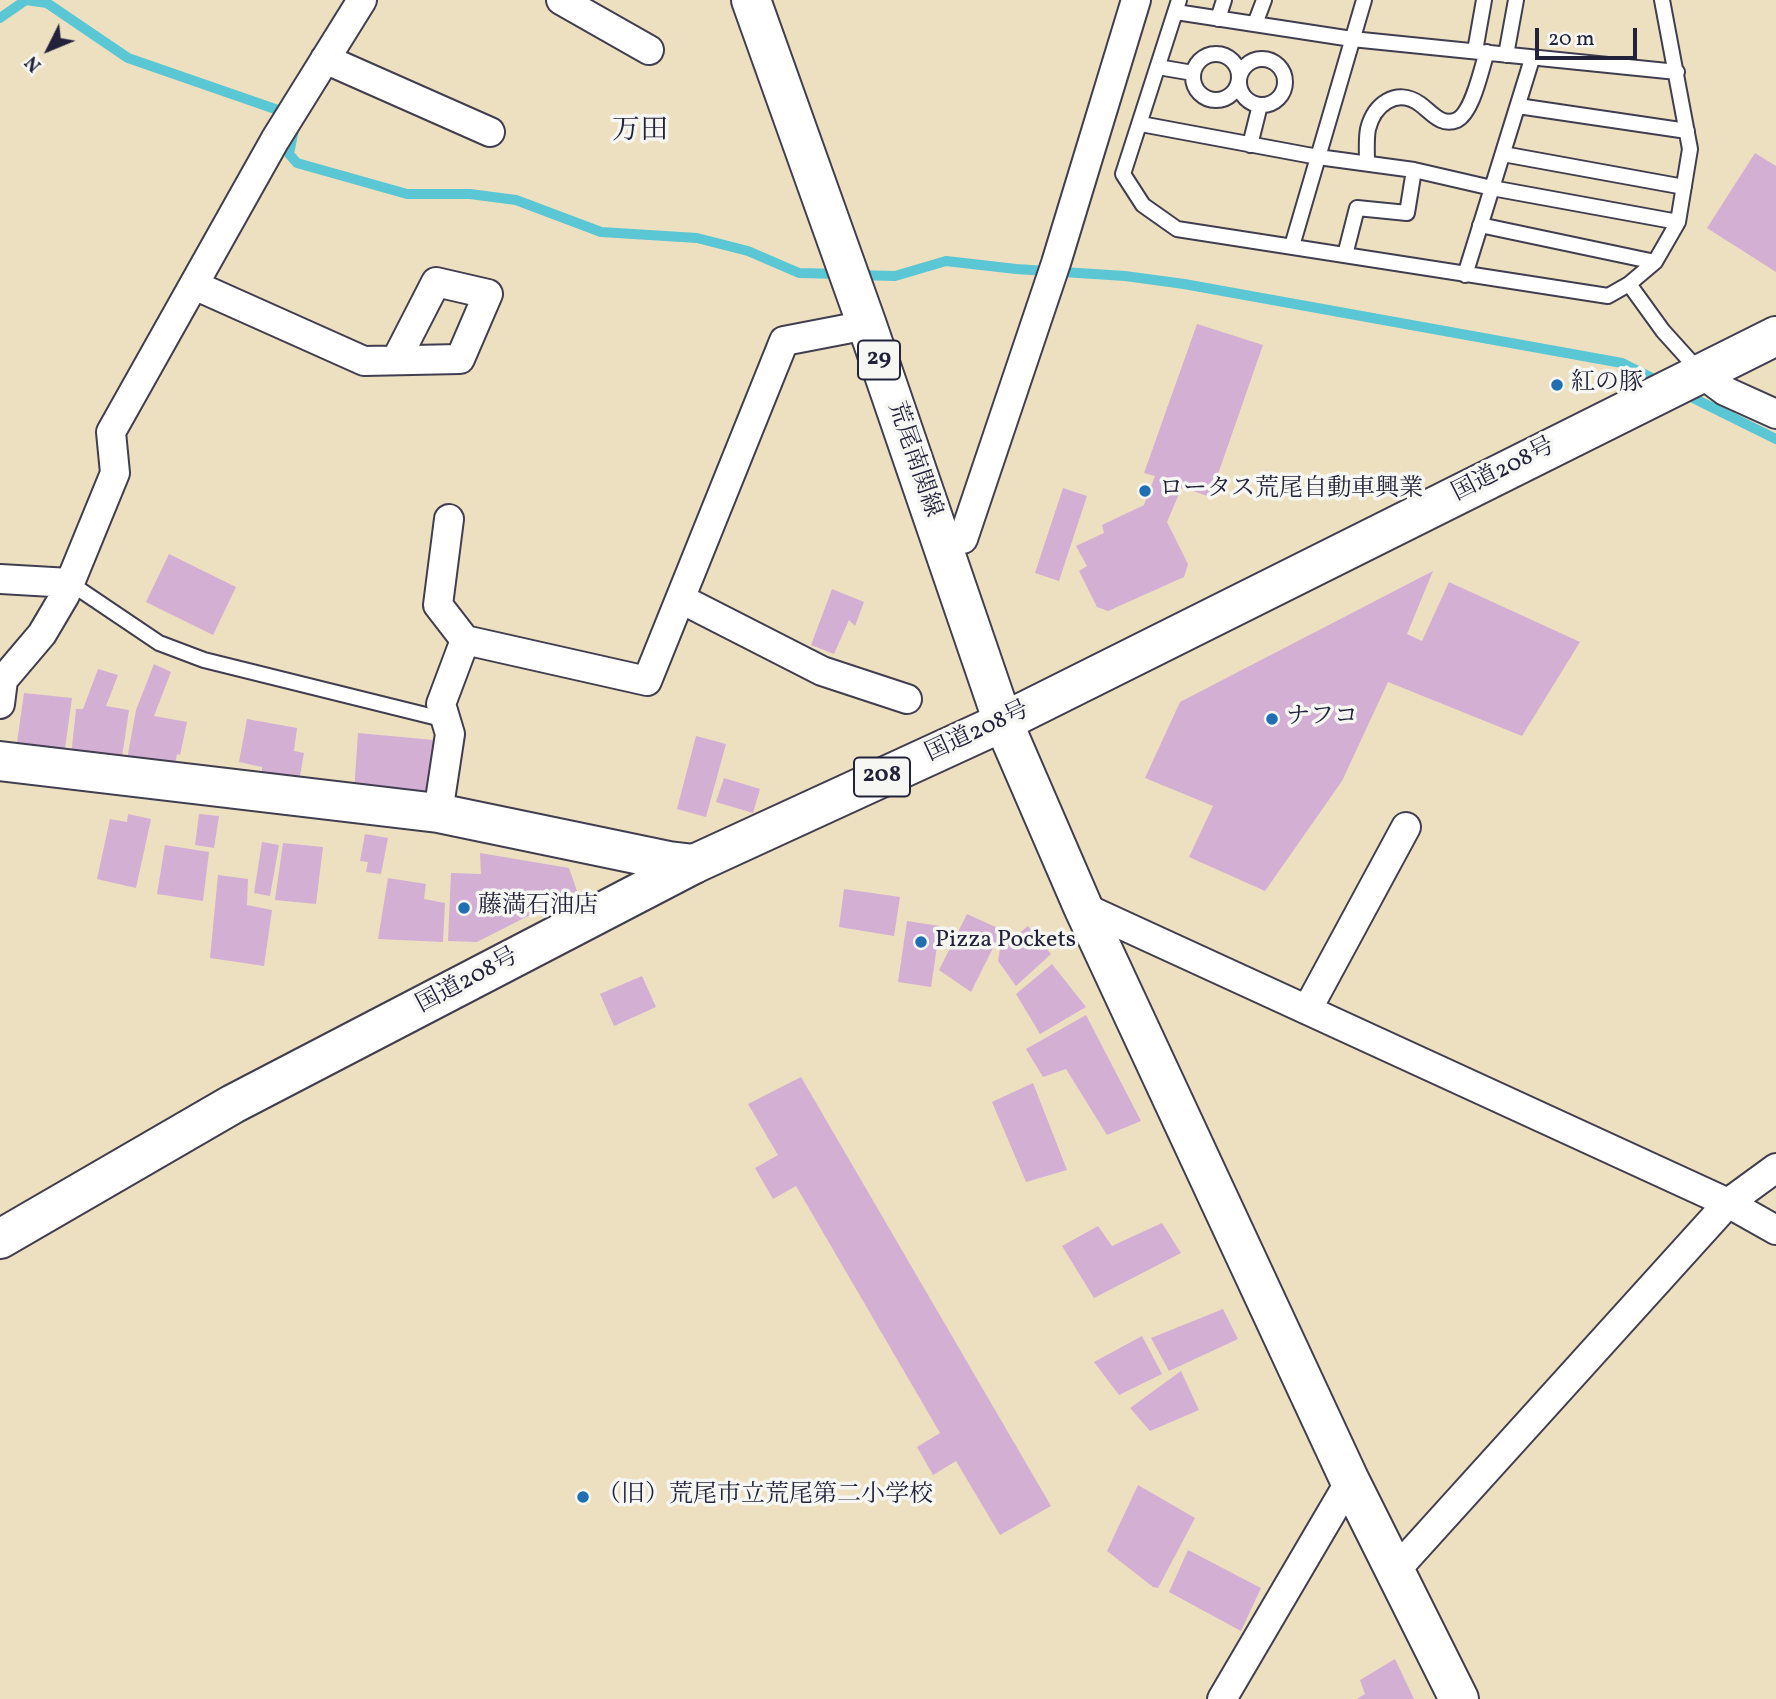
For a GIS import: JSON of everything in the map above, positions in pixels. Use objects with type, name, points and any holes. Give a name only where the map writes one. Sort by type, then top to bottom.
[{"type":"main road","name":"荒尾南関線","points":[[751,0],[867,325],[1003,722],[1083,907],[1350,1481],[1459,1699]]},
{"type":"main road","name":"国道208号","points":[[0,1239],[233,1104],[694,864],[1003,722],[1776,336]]},
{"type":"main road","points":[[0,761],[438,813],[694,864]]},
{"type":"street","points":[[0,704],[4,680],[43,634],[70,583],[115,473],[111,432],[275,140],[362,0]]},
{"type":"street","points":[[561,0],[649,50]]},
{"type":"street","points":[[940,540],[963,539],[1056,263],[1136,0]]},
{"type":"street","points":[[325,59],[490,132]]},
{"type":"street","points":[[194,285],[364,361],[396,360]]},
{"type":"street","points":[[449,519],[438,605],[464,640],[647,681],[784,341],[867,325]]},
{"type":"street","points":[[1701,373],[1725,391],[1776,414]]},
{"type":"street","points":[[0,579],[70,583]]},
{"type":"street","points":[[681,599],[822,671],[907,699]]},
{"type":"street","points":[[438,813],[450,734],[441,704],[464,640]]},
{"type":"street","points":[[1307,1010],[1406,827]]},
{"type":"street","points":[[1083,907],[1728,1203],[1776,1230]]},
{"type":"street","points":[[1394,1572],[1728,1203],[1776,1168]]},
{"type":"street","points":[[1222,1699],[1350,1481]]},
{"type":"lane","points":[[1218,19],[1224,0]]},
{"type":"lane","points":[[1255,24],[1264,0]]},
{"type":"lane","points":[[1292,246],[1364,0]]},
{"type":"lane","points":[[1367,162],[1367,132],[1373,116],[1383,103],[1393,98],[1406,97],[1445,122],[1455,121],[1465,114],[1470,105],[1481,51],[1484,0]]},
{"type":"lane","points":[[1506,55],[1516,0]]},
{"type":"lane","points":[[1662,0],[1677,72],[1690,149],[1678,222],[1655,262],[1629,284],[1608,296],[1177,229],[1143,205],[1124,174],[1177,6],[1218,19],[1352,39],[1677,72]]},
{"type":"lane","points":[[1194,73],[1193,80],[1200,93],[1221,101],[1233,92],[1240,79],[1248,65],[1261,57],[1269,58],[1282,69],[1285,76],[1283,92],[1272,102],[1260,105],[1244,98],[1240,92],[1240,79],[1236,65],[1225,55],[1217,53],[1202,59],[1194,73]]},
{"type":"lane","points":[[1465,275],[1532,59]]},
{"type":"lane","points":[[1158,67],[1194,73]]},
{"type":"lane","points":[[1250,145],[1260,105]]},
{"type":"lane","points":[[1518,106],[1687,131]]},
{"type":"lane","points":[[1141,124],[1318,158],[1367,162],[1414,170],[1492,188],[1678,222]]},
{"type":"lane","points":[[1503,154],[1684,187]]},
{"type":"lane","points":[[1345,255],[1357,208],[1407,213],[1414,170]]},
{"type":"lane","points":[[1480,225],[1655,262]]},
{"type":"lane","points":[[1629,284],[1663,331],[1701,373]]},
{"type":"lane","points":[[70,583],[159,643],[204,660],[446,720]]},
{"type":"building","points":[[1755,153],[1776,166],[1776,272],[1707,228]]},
{"type":"building","points":[[1197,324],[1263,345],[1210,497],[1182,487],[1167,522],[1188,564],[1184,577],[1108,611],[1097,607],[1079,571],[1087,566],[1076,546],[1104,533],[1102,525],[1144,505],[1155,476],[1144,473]]},
{"type":"building","points":[[1063,488],[1087,496],[1059,581],[1035,573]]},
{"type":"building","points":[[169,554],[236,587],[213,635],[146,602]]},
{"type":"building","name":"ナフコ","points":[[1433,571],[1407,634],[1422,641],[1449,582],[1580,642],[1522,736],[1388,682],[1342,781],[1265,891],[1189,857],[1213,806],[1145,778],[1180,702]]},
{"type":"building","points":[[832,589],[864,602],[855,626],[849,620],[834,654],[811,645]]},
{"type":"building","points":[[154,664],[171,672],[154,716],[187,722],[174,769],[126,765],[136,710]]},
{"type":"building","points":[[98,669],[118,675],[106,706],[129,710],[121,764],[71,757],[76,709],[83,709]]},
{"type":"building","points":[[24,693],[72,698],[64,756],[16,750]]},
{"type":"building","points":[[247,719],[297,728],[294,751],[304,753],[299,782],[262,775],[262,767],[239,762]]},
{"type":"building","points":[[358,733],[434,740],[429,799],[354,792]]},
{"type":"building","points":[[696,736],[726,744],[706,817],[677,809]]},
{"type":"building","points":[[724,778],[760,789],[753,813],[716,802]]},
{"type":"building","points":[[128,814],[151,819],[136,888],[97,879],[110,819],[127,822]]},
{"type":"building","points":[[199,814],[219,816],[214,848],[195,845]]},
{"type":"building","points":[[365,834],[388,838],[381,874],[366,872],[368,862],[360,861]]},
{"type":"building","points":[[262,842],[279,845],[270,896],[254,893]]},
{"type":"building","points":[[283,843],[323,847],[316,904],[275,900]]},
{"type":"building","points":[[165,845],[209,852],[203,901],[157,894]]},
{"type":"building","points":[[480,853],[569,868],[577,891],[477,942],[448,941],[451,873],[481,874]]},
{"type":"building","points":[[218,875],[248,879],[247,905],[272,910],[264,966],[210,958]]},
{"type":"building","points":[[388,878],[426,884],[424,899],[445,903],[443,942],[378,939]]},
{"type":"building","points":[[844,889],[900,897],[894,936],[839,927]]},
{"type":"building","points":[[967,914],[1002,930],[971,992],[939,970]]},
{"type":"building","points":[[907,921],[940,926],[931,987],[898,982]]},
{"type":"building","points":[[1028,926],[1051,954],[1016,986],[998,961],[1000,949]]},
{"type":"building","points":[[1052,964],[1086,1007],[1040,1034],[1016,994]]},
{"type":"building","points":[[642,976],[656,1007],[614,1026],[600,994]]},
{"type":"building","points":[[1086,1015],[1141,1121],[1107,1135],[1066,1069],[1043,1077],[1026,1049]]},
{"type":"building","points":[[801,1077],[1051,1506],[1000,1535],[956,1461],[933,1475],[917,1447],[940,1433],[796,1186],[773,1199],[755,1168],[778,1155],[748,1104]]},
{"type":"building","points":[[1033,1083],[1067,1170],[1026,1182],[992,1102]]},
{"type":"building","points":[[1162,1223],[1181,1253],[1094,1298],[1062,1246],[1098,1226],[1112,1246]]},
{"type":"building","points":[[1223,1309],[1238,1339],[1169,1371],[1151,1338]]},
{"type":"building","points":[[1142,1336],[1162,1374],[1119,1395],[1094,1362]]},
{"type":"building","points":[[1181,1371],[1199,1410],[1150,1431],[1130,1408]]},
{"type":"building","points":[[1138,1485],[1195,1518],[1158,1588],[1153,1587],[1107,1551]]},
{"type":"building","points":[[1188,1550],[1261,1588],[1241,1631],[1169,1592]]},
{"type":"building","points":[[1395,1659],[1414,1699],[1357,1699],[1365,1694],[1360,1680]]},
{"type":"waterway","points":[[0,18],[26,0],[47,3],[128,58],[278,110],[294,129],[289,154],[297,163],[407,194],[470,194],[516,200],[601,232],[697,238],[748,251],[799,273],[841,274]]},
{"type":"waterway","points":[[857,275],[895,276],[946,261],[1016,269],[1125,276],[1184,284],[1622,363],[1662,383]]},
{"type":"waterway","points":[[1683,393],[1776,439]]},
{"type":"place","name":"紅の豚","points":[[1557,385]]},
{"type":"place","name":"ロータス荒尾自動車興業","points":[[1145,491]]},
{"type":"place","name":"ナフコ","points":[[1272,719]]},
{"type":"place","name":"藤満石油店","points":[[464,908]]},
{"type":"place","name":"Pizza Pockets","points":[[921,942]]},
{"type":"place","name":"（旧）荒尾市立荒尾第二小学校","points":[[583,1497]]},
{"type":"district","name":"万田","points":[[640,133]]}]
